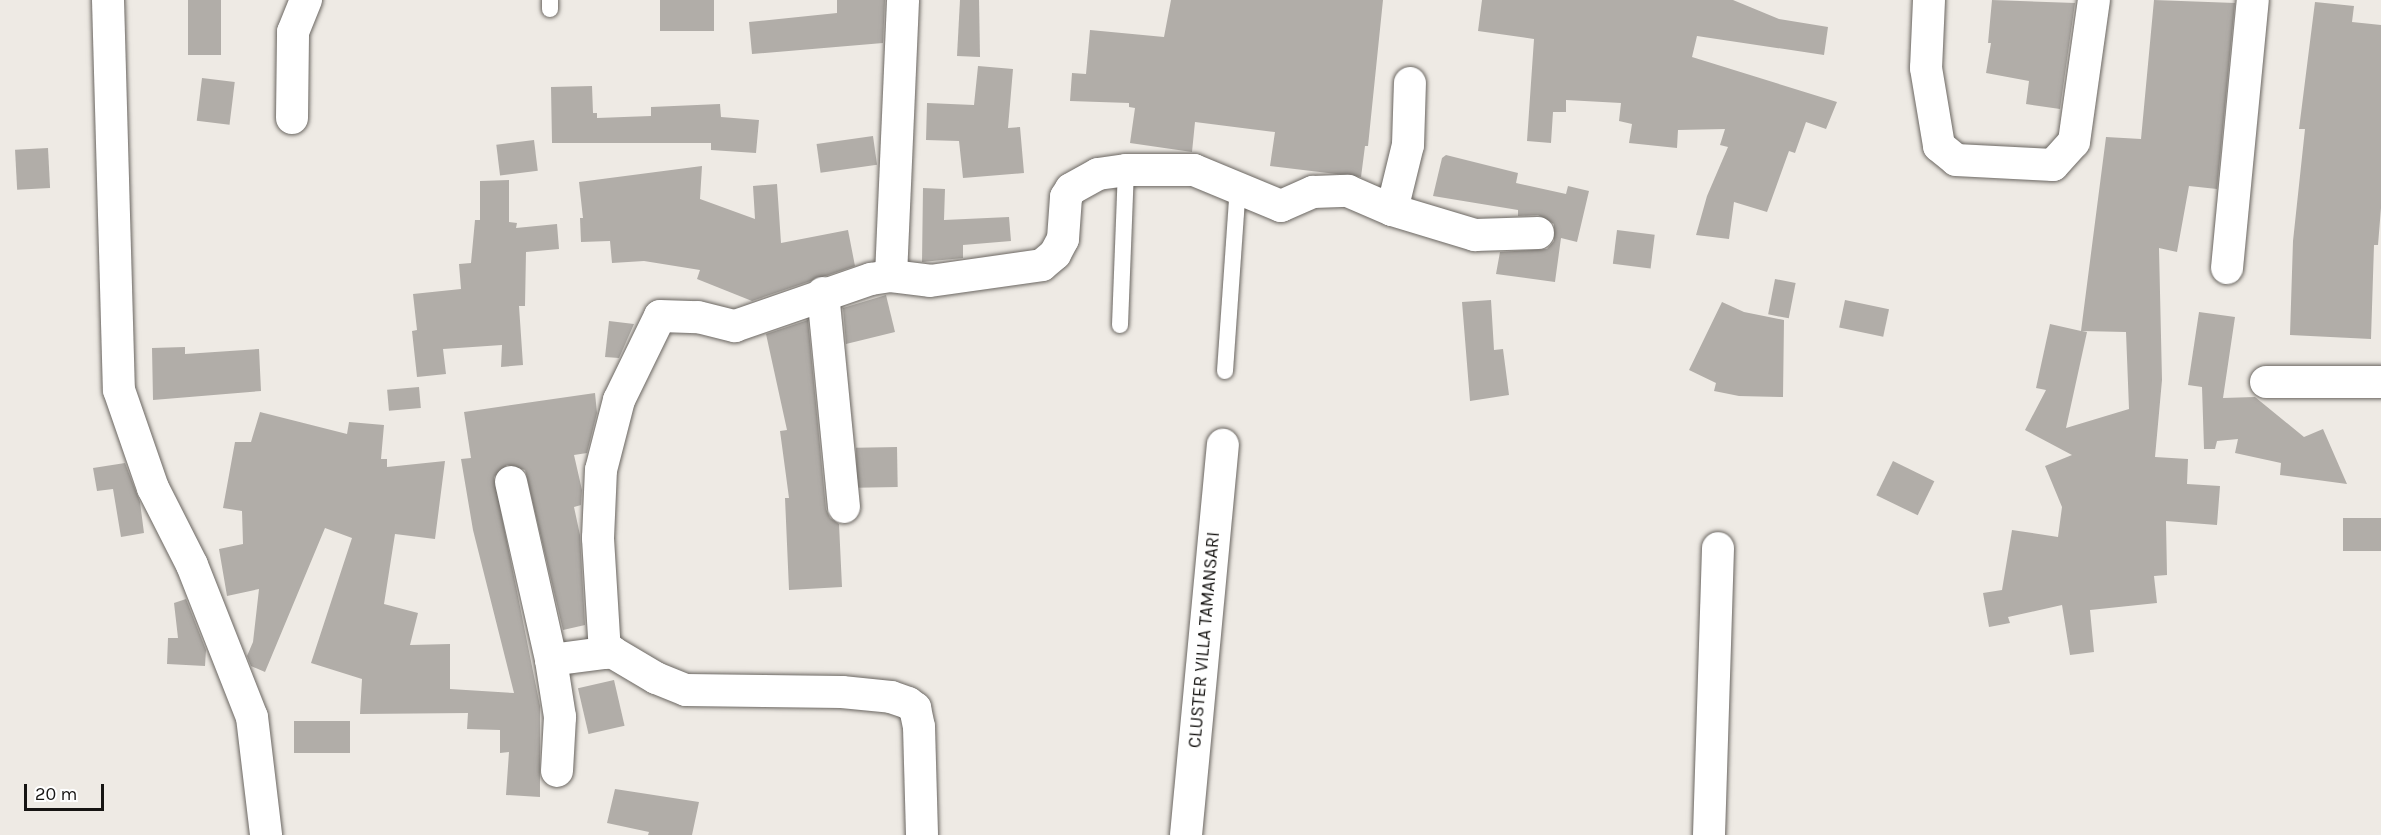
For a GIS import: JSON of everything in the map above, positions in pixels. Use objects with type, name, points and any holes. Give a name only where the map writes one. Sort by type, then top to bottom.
[{"type":"street","points":[[108,0],[119,390],[153,488],[192,565],[252,717],[266,835]]},
{"type":"street","points":[[292,118],[293,32],[306,0]]},
{"type":"street","points":[[891,276],[903,0]]},
{"type":"street","points":[[1929,0],[1926,68],[1939,146],[1956,160],[2053,165],[2074,142],[2094,0]]},
{"type":"street","points":[[2227,268],[2253,0]]},
{"type":"street","points":[[1392,210],[1408,145],[1410,83]]},
{"type":"street","points":[[606,653],[598,538],[601,470],[619,400],[656,322],[667,314],[735,327],[823,293],[891,276],[930,281],[1042,265],[1055,254],[1063,239],[1066,197],[1071,189],[1098,174],[1126,170],[1194,170],[1281,206],[1320,190],[1348,191],[1392,210],[1475,235],[1538,233]]},
{"type":"street","points":[[823,293],[844,507]]},
{"type":"street","points":[[2266,382],[2381,378]]},
{"type":"street","name":"CLUSTER VILLA TAMANSARI","points":[[1186,835],[1223,445]]},
{"type":"street","points":[[511,482],[551,660],[560,717],[557,771]]},
{"type":"street","points":[[1709,835],[1718,548]]},
{"type":"street","points":[[551,660],[606,653],[620,655],[656,678],[686,690],[842,692],[891,697],[908,704],[915,708],[919,727],[922,835]]},
{"type":"lane","points":[[1120,325],[1126,170]]},
{"type":"lane","points":[[1224,371],[1238,187]]},
{"type":"building","points":[[188,0],[221,0],[221,55],[188,55]]},
{"type":"building","points":[[660,0],[714,0],[714,31],[660,31]]},
{"type":"building","points":[[837,0],[885,0],[883,43],[752,54],[749,22],[837,13]]},
{"type":"building","points":[[960,0],[979,0],[980,57],[957,56]]},
{"type":"building","points":[[1171,0],[1383,0],[1368,146],[1365,146],[1361,177],[1270,166],[1275,132],[1195,122],[1192,152],[1130,143],[1135,108],[1129,107],[1129,103],[1070,101],[1072,73],[1086,74],[1090,30],[1164,37]]},
{"type":"building","points":[[1482,0],[1733,0],[1779,19],[1828,27],[1824,55],[1697,36],[1692,57],[1837,102],[1826,129],[1806,122],[1795,153],[1789,151],[1767,212],[1734,202],[1729,239],[1696,235],[1707,196],[1728,147],[1720,145],[1725,129],[1678,130],[1677,148],[1629,143],[1632,124],[1619,121],[1621,103],[1566,100],[1566,112],[1553,112],[1551,143],[1527,141],[1534,39],[1478,31]]},
{"type":"building","points":[[1992,0],[2075,3],[2060,109],[2026,104],[2029,81],[1986,73],[1991,43],[1988,43]]},
{"type":"building","points":[[2154,0],[2235,3],[2217,189],[2189,186],[2177,252],[2159,248],[2162,380],[2155,457],[2188,459],[2187,484],[2220,486],[2217,525],[2166,521],[2167,575],[2154,576],[2157,603],[2090,610],[2094,652],[2070,655],[2062,605],[2008,617],[2010,623],[1989,627],[1983,593],[2002,590],[2012,530],[2058,537],[2062,507],[2045,466],[2072,455],[2025,430],[2046,390],[2036,388],[2050,324],[2081,331],[2106,137],[2141,139]],"holes":[[[2082,331],[2126,332],[2129,409],[2066,428],[2087,332]]]},
{"type":"building","points":[[2315,2],[2354,6],[2352,22],[2381,25],[2381,208],[2378,245],[2374,245],[2371,339],[2290,335],[2293,241],[2305,129],[2299,129]]},
{"type":"building","points":[[978,66],[1013,69],[1008,128],[1020,127],[1024,173],[963,178],[959,141],[926,140],[927,103],[974,105]]},
{"type":"building","points":[[202,78],[235,82],[230,125],[197,121]]},
{"type":"building","points":[[592,86],[593,113],[597,113],[597,118],[651,116],[651,107],[720,104],[721,117],[759,120],[756,153],[711,150],[711,143],[552,143],[551,87]]},
{"type":"building","points":[[873,136],[877,165],[821,173],[817,144]]},
{"type":"building","points":[[534,140],[538,171],[500,175],[496,145]]},
{"type":"building","points":[[48,148],[50,188],[17,190],[15,150]]},
{"type":"building","points":[[1446,155],[1518,173],[1516,183],[1566,194],[1568,186],[1589,191],[1577,242],[1561,238],[1555,282],[1496,274],[1500,252],[1547,249],[1554,241],[1554,224],[1538,215],[1518,216],[1518,210],[1433,196],[1442,158]]},
{"type":"building","points":[[702,166],[700,199],[755,219],[753,186],[777,184],[781,243],[848,230],[855,266],[752,301],[697,279],[700,270],[644,261],[612,263],[610,241],[581,242],[580,218],[583,218],[579,182]]},
{"type":"building","points":[[509,180],[509,222],[517,223],[516,228],[557,224],[559,249],[526,252],[525,306],[519,306],[523,365],[501,367],[502,345],[443,349],[446,374],[417,377],[412,331],[417,330],[413,294],[461,289],[459,264],[471,263],[475,220],[480,220],[480,181]]},
{"type":"building","points":[[923,188],[945,189],[944,220],[1009,217],[1011,241],[963,245],[963,258],[922,262]]},
{"type":"building","points":[[1617,230],[1655,235],[1651,268],[1613,264]]},
{"type":"building","points":[[1775,279],[1796,283],[1789,318],[1768,314]]},
{"type":"building","points":[[886,295],[895,332],[846,344],[843,308]]},
{"type":"building","points":[[1491,300],[1494,350],[1503,349],[1509,395],[1470,401],[1462,302]]},
{"type":"building","points":[[1845,300],[1889,309],[1883,337],[1839,327]]},
{"type":"building","points":[[1722,302],[1744,312],[1784,320],[1783,397],[1739,396],[1714,391],[1716,383],[1689,370]]},
{"type":"building","points":[[2199,312],[2235,317],[2223,398],[2255,397],[2304,437],[2323,429],[2347,484],[2280,475],[2281,463],[2235,453],[2238,439],[2217,441],[2215,449],[2204,449],[2202,387],[2188,385]]},
{"type":"building","points":[[808,320],[826,509],[830,518],[839,524],[842,587],[789,590],[785,498],[789,498],[780,431],[787,430],[766,334]]},
{"type":"building","points":[[609,321],[634,324],[619,358],[605,357]]},
{"type":"building","points":[[185,347],[185,354],[259,349],[261,391],[153,400],[152,348]]},
{"type":"building","points":[[419,387],[421,408],[389,411],[387,390]]},
{"type":"building","points":[[595,393],[597,413],[587,453],[574,455],[582,490],[581,505],[574,507],[580,535],[585,625],[563,630],[525,470],[507,465],[494,477],[540,706],[540,797],[506,795],[509,752],[500,753],[500,730],[467,729],[468,713],[360,714],[362,679],[311,663],[352,538],[325,528],[265,672],[251,666],[247,656],[253,642],[259,589],[227,596],[219,549],[243,544],[242,511],[223,508],[235,442],[251,442],[260,412],[347,434],[349,422],[384,425],[381,459],[387,459],[387,467],[445,461],[435,539],[395,534],[384,604],[418,613],[410,645],[450,644],[450,689],[514,693],[473,530],[461,459],[471,458],[464,412]]},
{"type":"building","points":[[897,447],[898,487],[857,488],[856,448]]},
{"type":"building","points":[[1893,461],[1934,481],[1918,515],[1876,495]]},
{"type":"building","points":[[125,463],[140,502],[144,533],[121,537],[113,489],[97,491],[93,468]]},
{"type":"building","points":[[2343,518],[2381,518],[2381,551],[2343,551]]},
{"type":"building","points":[[186,599],[206,650],[205,666],[167,664],[168,638],[178,638],[174,603]]},
{"type":"building","points":[[614,680],[625,726],[589,734],[578,688]]},
{"type":"building","points":[[294,721],[350,721],[350,753],[294,753]]},
{"type":"building","points":[[615,789],[699,802],[692,835],[648,835],[649,832],[607,823]]}]
